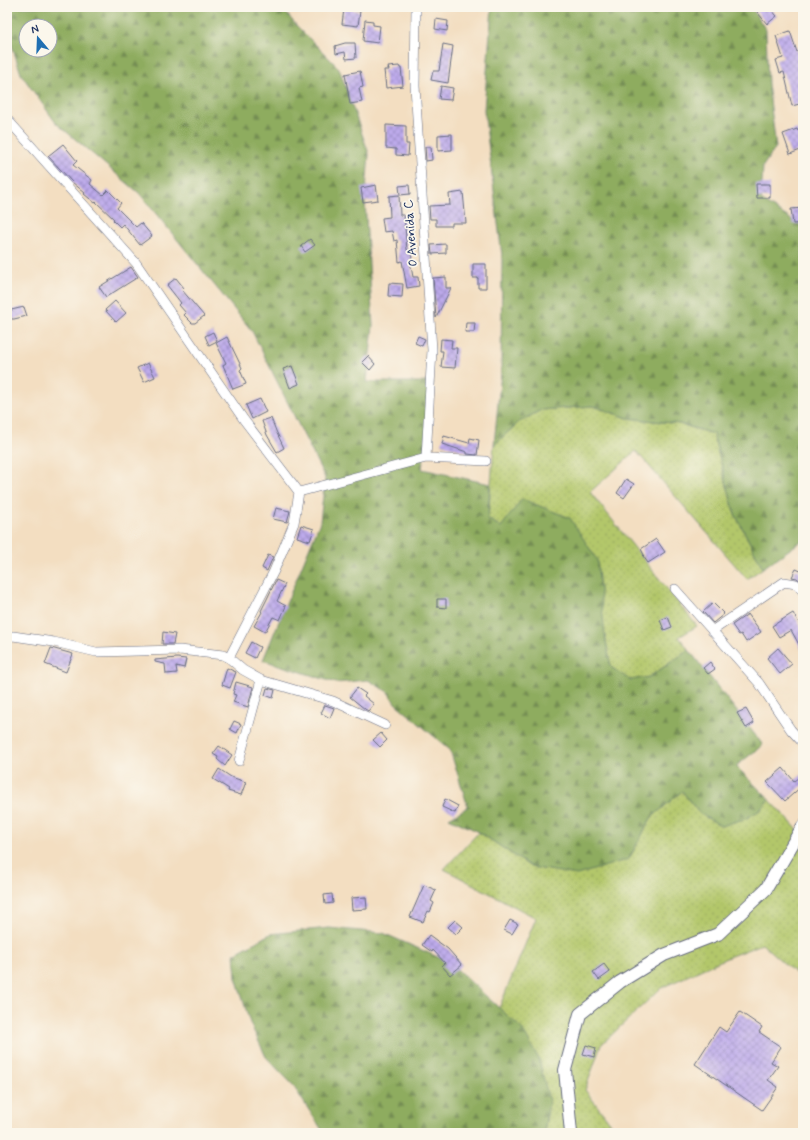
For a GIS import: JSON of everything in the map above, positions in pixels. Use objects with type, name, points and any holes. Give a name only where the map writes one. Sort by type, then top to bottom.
[{"type":"street","name":"0 Avenida C","points":[[416,7],[415,86],[432,350],[426,458]]},
{"type":"street","points":[[7,119],[136,263],[244,420],[299,492],[294,523],[274,571],[229,658]]},
{"type":"street","points":[[299,492],[426,458],[486,461]]},
{"type":"street","points":[[712,630],[784,582],[796,584],[803,591]]},
{"type":"street","points":[[675,589],[759,683],[791,730],[803,743]]},
{"type":"street","points":[[7,637],[13,636],[54,642],[96,652],[180,650],[223,655],[243,670],[261,680],[333,701],[385,725]]},
{"type":"street","points":[[239,761],[261,680]]},
{"type":"street","points":[[571,1133],[565,1070],[580,1014],[620,982],[664,955],[718,934],[766,889],[803,826]]},
{"type":"green space","points":[[7,7],[281,7],[296,25],[339,68],[369,154],[365,202],[373,326],[367,382],[433,382],[422,469],[490,484],[488,519],[501,527],[522,499],[570,518],[597,560],[605,636],[611,667],[630,680],[649,677],[689,650],[763,745],[736,766],[769,799],[760,810],[747,818],[721,826],[699,813],[682,791],[651,818],[629,859],[577,875],[531,867],[479,832],[449,818],[468,807],[450,750],[395,703],[388,692],[368,680],[336,683],[263,660],[320,522],[325,478],[252,331],[139,193],[56,123],[21,74],[7,30]]},
{"type":"green space","points":[[492,7],[751,7],[766,30],[768,84],[776,147],[763,166],[761,200],[798,224],[803,224],[803,540],[763,568],[735,514],[713,434],[680,424],[628,418],[593,406],[541,410],[519,422],[494,445],[501,372],[502,256],[484,110]]},
{"type":"green space","points":[[593,406],[628,418],[680,424],[713,434],[735,514],[763,568],[747,579],[636,451],[590,492],[697,626],[679,637],[689,650],[649,677],[630,681],[611,667],[605,636],[501,527],[488,519],[494,445],[519,422],[541,410]]},
{"type":"green space","points":[[682,791],[699,813],[760,810],[769,799],[798,830],[803,825],[803,980],[762,944],[731,956],[661,988],[601,1045],[585,1090],[618,1133],[544,1133],[549,1101],[522,1029],[499,1008],[536,918],[444,869],[479,832],[531,867],[629,859],[651,818]]},
{"type":"green space","points":[[329,928],[383,933],[449,962],[522,1029],[539,1059],[549,1101],[544,1133],[324,1133],[292,1084],[266,1057],[250,1023],[236,977],[234,954],[270,934]]},
{"type":"building","points":[[753,7],[769,7],[777,16],[767,24]]},
{"type":"building","points":[[344,9],[360,11],[358,26],[342,24]]},
{"type":"building","points":[[436,19],[448,21],[447,31],[435,29]]},
{"type":"building","points":[[365,20],[373,21],[373,25],[380,26],[378,43],[363,41]]},
{"type":"building","points":[[790,31],[797,52],[803,50],[803,72],[800,73],[803,85],[803,103],[792,106],[784,72],[780,73],[776,60],[783,58],[776,36]]},
{"type":"building","points":[[345,43],[355,43],[356,58],[346,59],[345,52],[336,54],[335,46]]},
{"type":"building","points":[[443,44],[453,46],[448,83],[431,80],[433,71],[439,71]]},
{"type":"building","points":[[399,66],[401,68],[403,86],[386,88],[384,70],[389,70],[388,67]]},
{"type":"building","points":[[360,71],[363,87],[359,88],[362,102],[350,104],[345,74]]},
{"type":"building","points":[[441,86],[453,88],[451,100],[439,99]]},
{"type":"building","points":[[386,125],[406,126],[406,144],[409,144],[408,156],[396,155],[396,149],[386,148]]},
{"type":"building","points":[[797,129],[798,131],[803,129],[803,149],[790,154],[783,134]]},
{"type":"building","points":[[452,134],[452,150],[438,151],[438,135]]},
{"type":"building","points":[[63,144],[77,161],[73,165],[92,180],[90,184],[103,195],[108,190],[121,203],[117,208],[136,227],[141,223],[152,236],[140,245],[123,224],[120,227],[113,220],[114,219],[96,202],[95,203],[84,194],[85,193],[72,182],[48,156]]},
{"type":"building","points":[[425,147],[431,147],[432,160],[426,161]]},
{"type":"building","points":[[756,184],[770,184],[770,198],[757,198]]},
{"type":"building","points":[[376,185],[378,200],[363,202],[361,188]]},
{"type":"building","points":[[409,185],[410,194],[400,195],[399,186]]},
{"type":"building","points":[[463,192],[466,223],[452,223],[452,226],[436,226],[436,219],[430,219],[429,206],[450,205],[449,194]]},
{"type":"building","points":[[399,195],[400,215],[404,215],[407,250],[411,250],[412,261],[410,261],[413,277],[418,277],[419,286],[407,288],[402,261],[399,262],[397,240],[394,241],[392,231],[384,232],[382,218],[390,217],[389,196]]},
{"type":"building","points":[[803,208],[803,223],[793,224],[791,209]]},
{"type":"building","points":[[310,239],[315,245],[305,252],[301,246]]},
{"type":"building","points":[[446,244],[446,253],[432,254],[431,245]]},
{"type":"building","points":[[473,264],[486,264],[486,288],[478,288],[478,278],[473,278]]},
{"type":"building","points":[[131,267],[138,277],[106,297],[99,287]]},
{"type":"building","points":[[446,277],[446,288],[451,288],[436,318],[433,278]]},
{"type":"building","points":[[176,278],[184,288],[182,290],[204,316],[195,323],[192,323],[184,315],[186,313],[179,305],[181,303],[167,285]]},
{"type":"building","points":[[389,283],[403,284],[402,297],[388,296]]},
{"type":"building","points":[[115,301],[126,313],[116,322],[105,310]]},
{"type":"building","points":[[24,307],[27,316],[7,319],[7,311]]},
{"type":"building","points":[[466,323],[475,323],[474,332],[465,332]]},
{"type":"building","points":[[213,332],[217,341],[209,345],[205,336]]},
{"type":"building","points":[[418,336],[425,339],[422,346],[415,343]]},
{"type":"building","points":[[227,337],[242,368],[240,370],[246,384],[233,389],[223,365],[226,363],[216,343]]},
{"type":"building","points":[[441,339],[452,340],[451,348],[457,348],[455,368],[441,367],[443,351],[440,351]]},
{"type":"building","points":[[368,356],[375,364],[370,370],[362,362]]},
{"type":"building","points":[[148,363],[155,377],[144,382],[137,368]]},
{"type":"building","points":[[292,366],[299,384],[290,388],[283,369]]},
{"type":"building","points":[[260,399],[266,412],[252,419],[246,405]]},
{"type":"building","points":[[271,418],[284,448],[277,452],[267,435],[262,421]]},
{"type":"building","points":[[444,436],[469,443],[470,438],[479,440],[477,455],[467,454],[467,452],[442,444]]},
{"type":"building","points":[[626,479],[634,484],[624,498],[617,493]]},
{"type":"building","points":[[276,508],[290,511],[287,522],[273,519]]},
{"type":"building","points":[[301,525],[314,529],[310,541],[297,537]]},
{"type":"building","points":[[656,539],[665,552],[648,563],[643,556],[644,555],[641,549]]},
{"type":"building","points":[[268,555],[273,557],[267,571],[262,568]]},
{"type":"building","points":[[796,569],[803,572],[803,583],[797,578],[792,577]]},
{"type":"building","points":[[276,580],[285,584],[277,601],[286,606],[280,620],[273,617],[265,632],[254,626]]},
{"type":"building","points":[[437,599],[446,599],[446,608],[437,607]]},
{"type":"building","points":[[713,603],[724,614],[713,623],[703,612]]},
{"type":"building","points":[[793,613],[803,630],[803,652],[791,630],[779,637],[772,626]]},
{"type":"building","points":[[748,614],[761,632],[746,642],[741,634],[739,635],[732,625]]},
{"type":"building","points":[[668,617],[672,627],[664,630],[660,620]]},
{"type":"building","points":[[163,632],[175,634],[173,644],[162,644]]},
{"type":"building","points":[[251,642],[260,647],[255,658],[245,653]]},
{"type":"building","points":[[51,648],[73,654],[66,672],[45,664]]},
{"type":"building","points":[[778,648],[792,664],[780,674],[767,658]]},
{"type":"building","points":[[177,658],[186,659],[184,668],[176,666],[177,673],[166,674],[165,664],[155,662],[155,660]]},
{"type":"building","points":[[710,662],[715,669],[708,674],[703,668]]},
{"type":"building","points":[[227,668],[236,672],[230,688],[222,685]]},
{"type":"building","points":[[236,682],[253,687],[248,707],[233,702],[236,695],[233,694]]},
{"type":"building","points":[[267,688],[275,690],[273,698],[265,695]]},
{"type":"building","points":[[357,688],[366,694],[364,696],[374,704],[368,711],[350,697]]},
{"type":"building","points":[[325,705],[334,708],[330,718],[321,713]]},
{"type":"building","points":[[746,709],[754,723],[746,728],[737,713]]},
{"type":"building","points":[[234,721],[241,724],[237,733],[230,729]]},
{"type":"building","points":[[381,733],[387,740],[380,747],[373,740]]},
{"type":"building","points":[[219,746],[232,755],[225,766],[217,759],[218,757],[213,754]]},
{"type":"building","points":[[783,768],[794,781],[803,774],[803,785],[785,801],[767,782]]},
{"type":"building","points":[[219,769],[231,777],[246,782],[241,795],[228,791],[229,789],[213,779]]},
{"type":"building","points":[[445,799],[458,806],[455,813],[442,807]]},
{"type":"building","points":[[424,885],[436,890],[431,901],[434,903],[423,922],[410,917]]},
{"type":"building","points":[[332,894],[333,903],[325,904],[324,895]]},
{"type":"building","points":[[366,897],[367,909],[352,910],[351,898]]},
{"type":"building","points":[[455,920],[463,927],[456,934],[448,927]]},
{"type":"building","points":[[510,920],[518,924],[512,934],[504,930]]},
{"type":"building","points":[[429,935],[448,949],[462,965],[450,975],[442,966],[445,963],[433,950],[432,952],[422,945]]},
{"type":"building","points":[[604,964],[610,972],[599,980],[593,972]]},
{"type":"building","points":[[740,1012],[762,1027],[759,1032],[781,1047],[771,1062],[778,1066],[768,1080],[778,1087],[762,1110],[695,1064],[719,1027],[726,1032]]},
{"type":"building","points":[[586,1045],[596,1048],[594,1057],[583,1054]]}]
